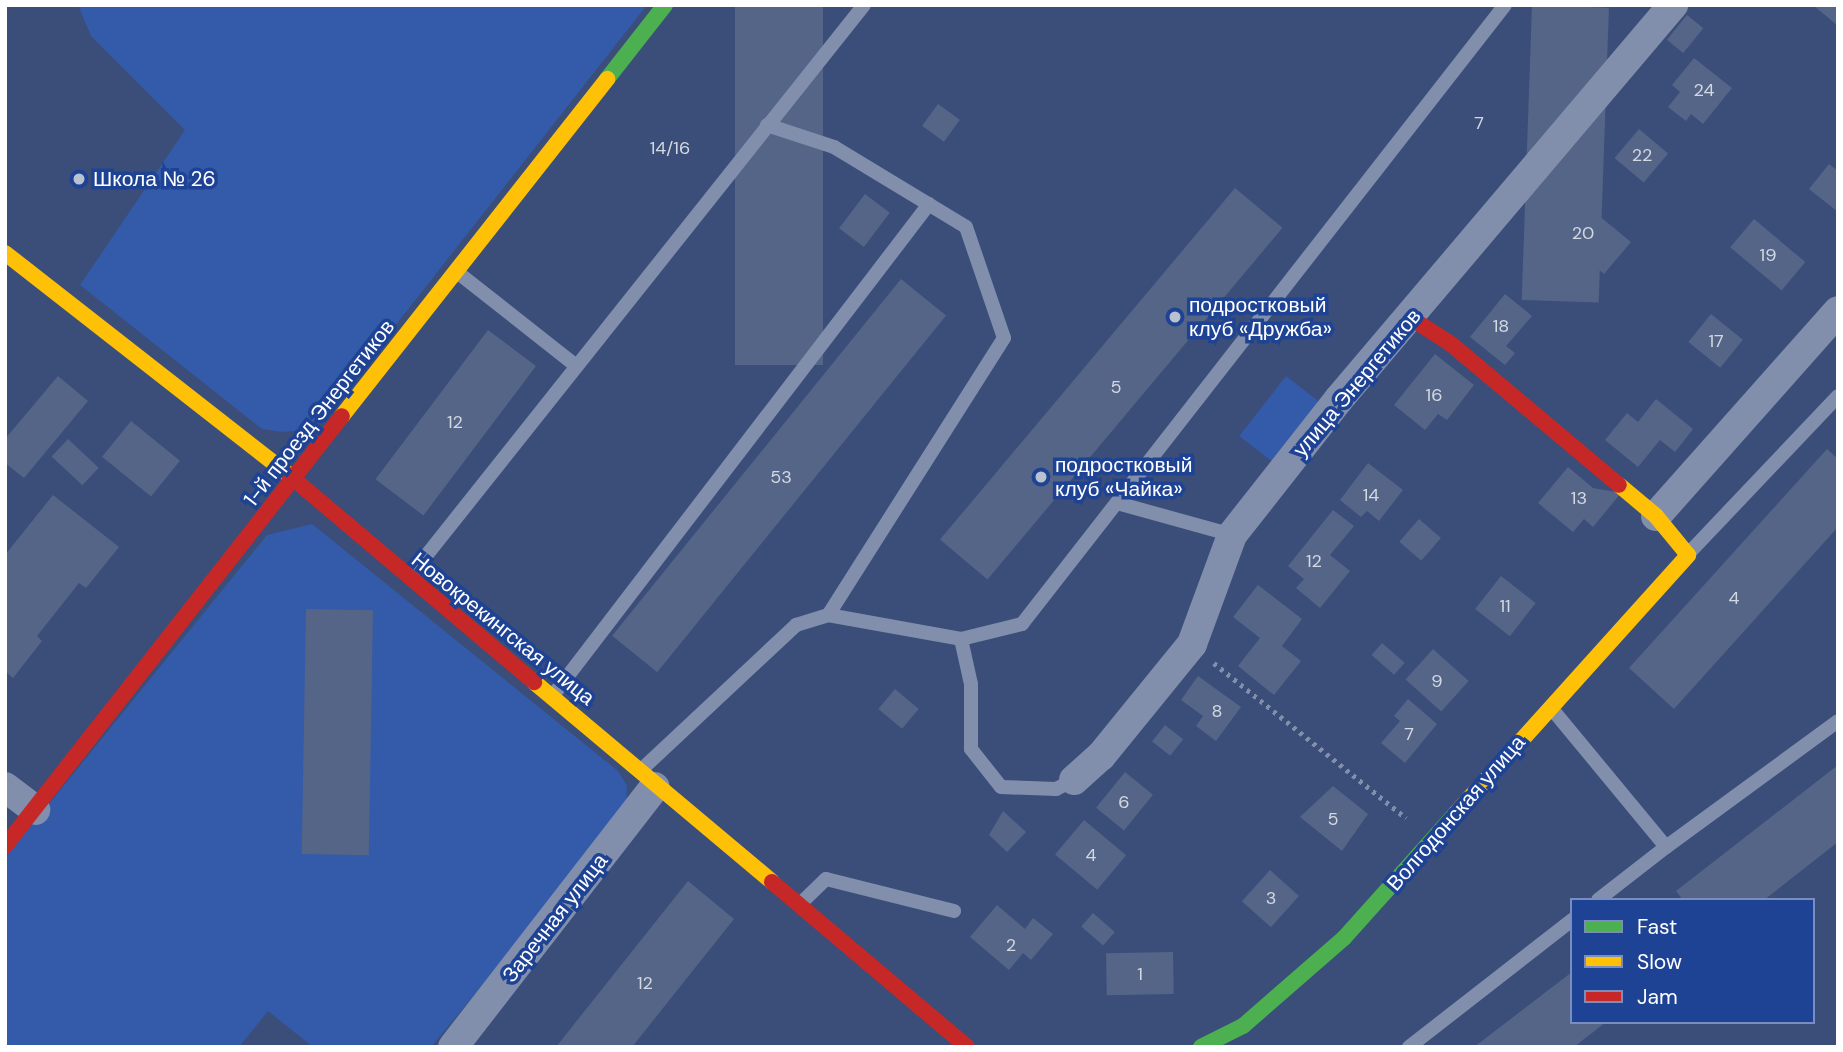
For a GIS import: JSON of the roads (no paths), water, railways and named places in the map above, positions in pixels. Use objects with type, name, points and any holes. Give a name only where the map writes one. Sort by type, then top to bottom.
[{"type":"street","name":"1-й проезд Энергетиков","points":[[5,846],[665,5]]},
{"type":"street","name":"улица Энергетиков","points":[[1074,780],[1101,756],[1192,644],[1232,535],[1339,399],[1412,319],[1673,5]]},
{"type":"street","name":"Новокрекингская улица","points":[[5,253],[292,480],[407,580],[554,694],[647,779],[967,1047]]},
{"type":"street","points":[[1656,516],[1838,311]]},
{"type":"street","points":[[1412,319],[1451,344],[1656,516],[1688,555]]},
{"type":"street","name":"Волгодонская улица","points":[[1202,1047],[1243,1026],[1334,947],[1432,843],[1508,749],[1551,708],[1688,555]]},
{"type":"street","name":"Заречная улица","points":[[453,1047],[647,779]]},
{"type":"street","points":[[5,787],[35,810]]},
{"type":"lane","points":[[407,580],[574,364],[864,5]]},
{"type":"lane","points":[[647,779],[796,625],[828,615],[961,639],[1023,624],[1505,5]]},
{"type":"lane","points":[[767,125],[834,147],[966,227],[1004,338],[828,615]]},
{"type":"lane","points":[[554,694],[929,204]]},
{"type":"lane","points":[[457,272],[574,364]]},
{"type":"lane","points":[[1688,555],[1838,396]]},
{"type":"lane","points":[[1117,503],[1232,535]]},
{"type":"lane","points":[[961,639],[971,684],[971,749],[1001,787],[1056,789],[1074,780]]},
{"type":"lane","points":[[1551,708],[1666,847]]},
{"type":"lane","points":[[1601,898],[1838,720]]},
{"type":"lane","points":[[799,905],[826,879],[954,911]]},
{"type":"lane","points":[[1409,1047],[1570,922]]},
{"type":"place","name":"Школа № 26","points":[[79,179]]},
{"type":"place","name":"подростковый клуб «Дружба»","points":[[1175,317]]},
{"type":"place","name":"подростковый клуб «Чайка»","points":[[1041,477]]}]
